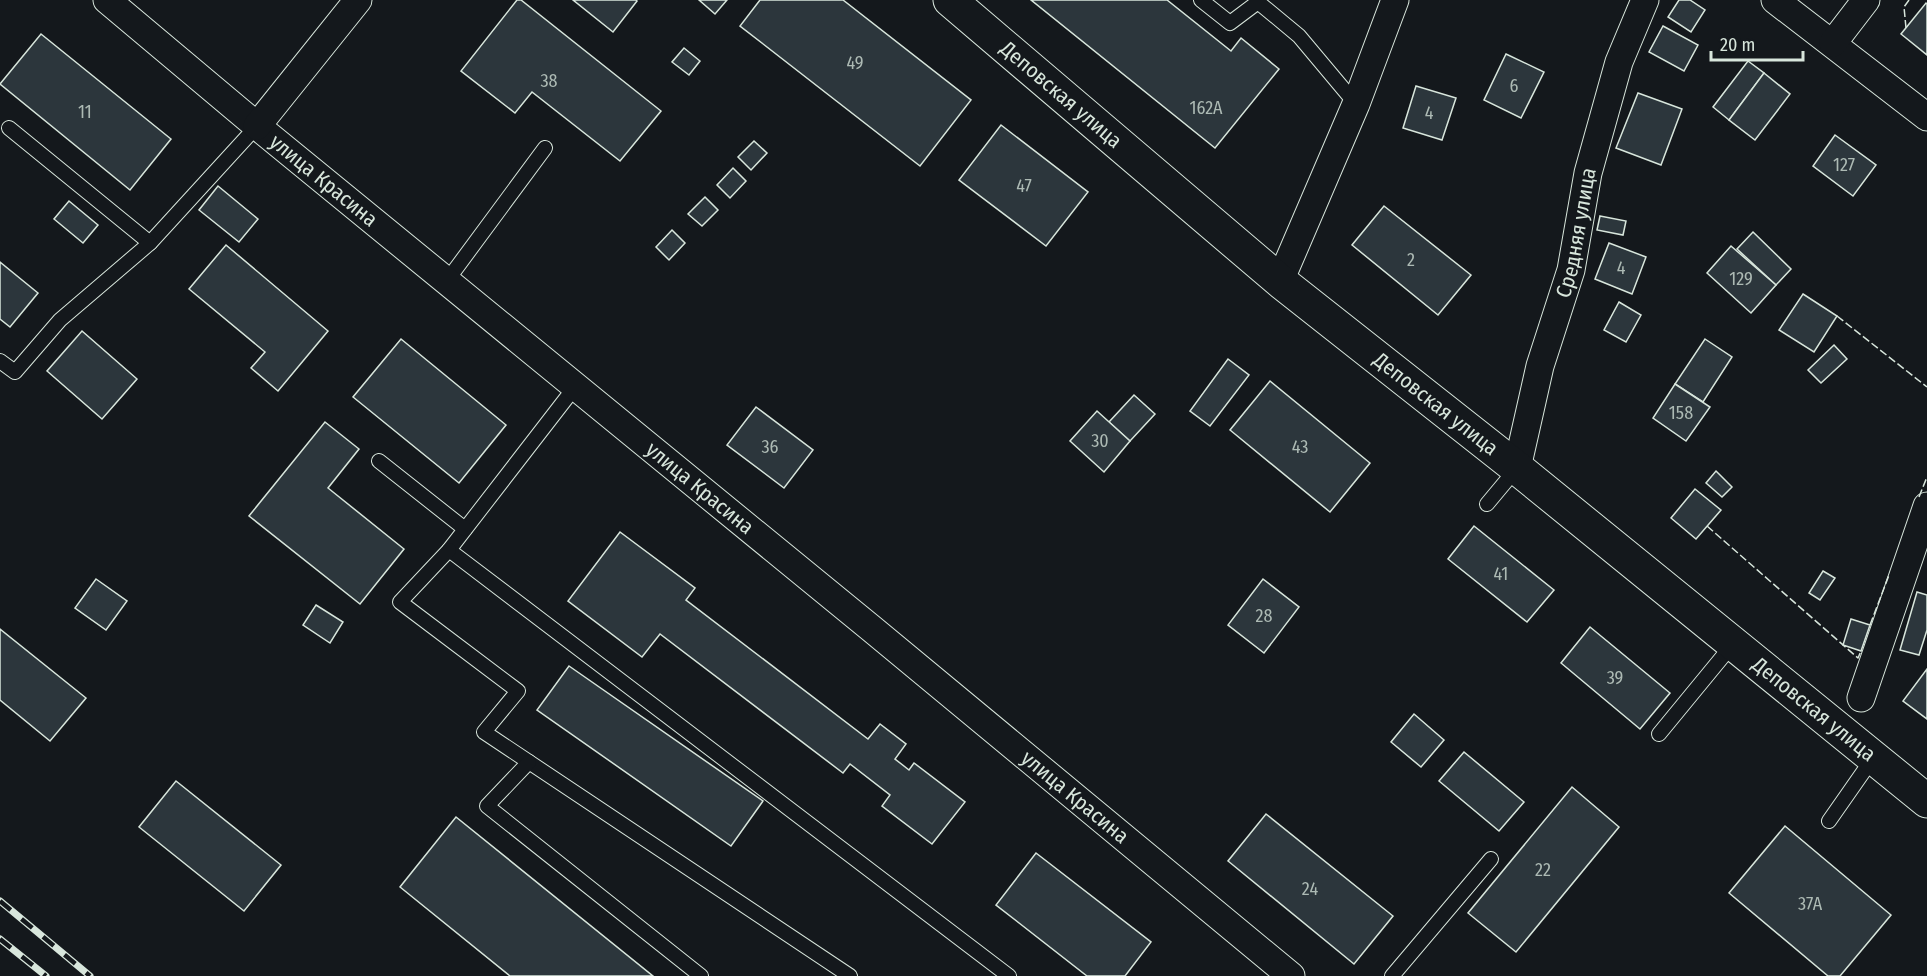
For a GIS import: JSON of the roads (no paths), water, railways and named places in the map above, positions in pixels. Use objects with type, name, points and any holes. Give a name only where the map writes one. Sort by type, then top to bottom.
[{"type":"main road","name":"Деповская улица","points":[[950,0],[1280,281],[1517,468],[1927,801]]},
{"type":"street","name":"улица Красина","points":[[107,0],[256,126],[1292,976]]},
{"type":"street","points":[[256,126],[358,0]]},
{"type":"street","points":[[1280,281],[1356,104],[1395,0]]},
{"type":"street","name":"Средняя улица","points":[[1517,468],[1540,366],[1571,270],[1588,173],[1619,62],[1645,0]]},
{"type":"street","points":[[1775,0],[1927,117]]},
{"type":"street","points":[[1833,43],[1866,0]]},
{"type":"street","points":[[1861,698],[1927,506]]},
{"type":"lane","points":[[1201,0],[1230,23],[1258,2],[1299,36],[1356,104]]},
{"type":"lane","points":[[0,361],[15,372],[60,320],[150,243],[256,126]]},
{"type":"lane","points":[[9,128],[150,243]]},
{"type":"lane","points":[[446,282],[545,148]]},
{"type":"lane","points":[[575,387],[449,550],[400,602],[518,691],[484,732],[850,976]]},
{"type":"lane","points":[[379,460],[465,529]]},
{"type":"lane","points":[[1487,504],[1517,468]]},
{"type":"lane","points":[[449,550],[1009,976]]},
{"type":"lane","points":[[1659,734],[1733,644]]},
{"type":"lane","points":[[1829,820],[1874,758]]},
{"type":"lane","points":[[529,762],[487,806],[701,976]]},
{"type":"lane","points":[[1392,976],[1491,859]]},
{"type":"railway","points":[[0,901],[90,976]]},
{"type":"railway","points":[[0,939],[46,976]]}]
